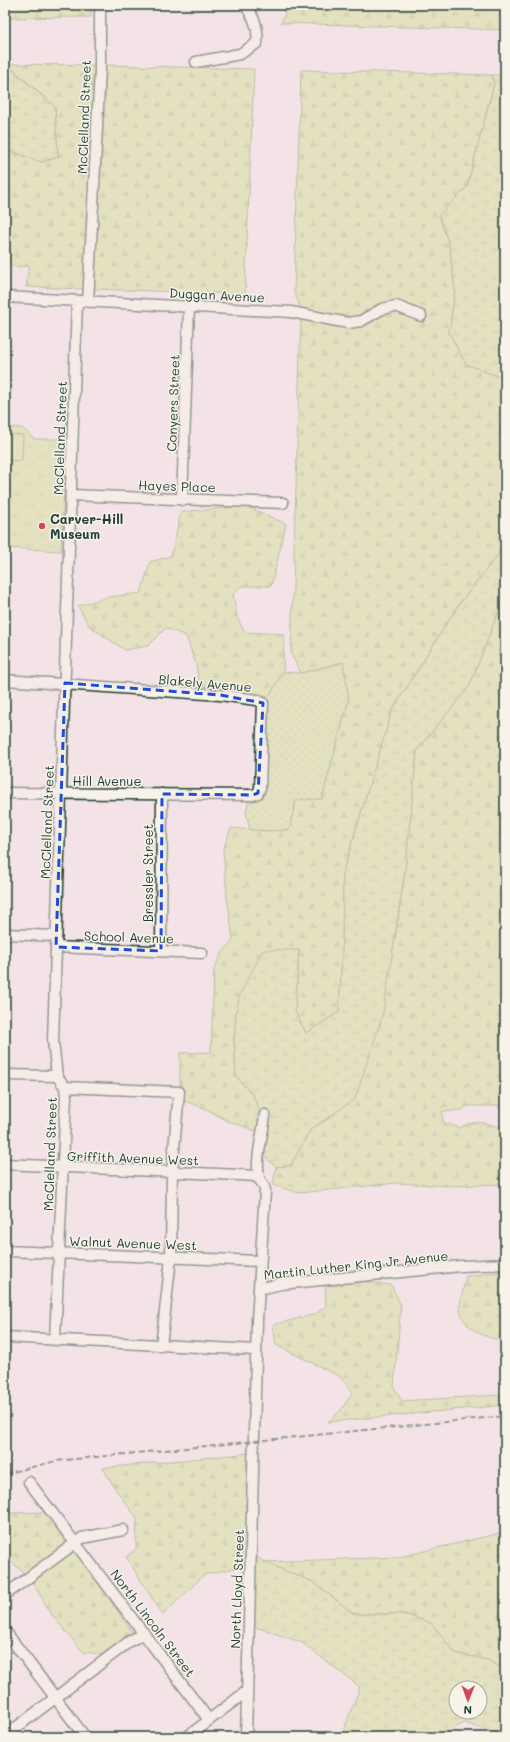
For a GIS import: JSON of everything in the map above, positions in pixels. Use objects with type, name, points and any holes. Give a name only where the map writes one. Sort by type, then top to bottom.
[{"type":"street","name":"McClelland Street","points":[[88,302],[100,69],[100,5]]},
{"type":"street","points":[[196,62],[240,54],[257,43],[258,32],[252,14],[245,5]]},
{"type":"street","name":"Duggan Avenue","points":[[5,297],[291,312],[348,323],[361,321],[382,309],[396,306],[421,316]]},
{"type":"street","name":"McClelland Street","points":[[55,1340],[66,1102],[65,1087],[57,1076],[53,1041],[77,301]]},
{"type":"street","name":"Conyers Street","points":[[182,500],[189,307]]},
{"type":"street","name":"Hayes Place","points":[[71,495],[282,503]]},
{"type":"street","name":"Blakely Avenue","points":[[5,680],[220,695],[257,700],[263,703],[260,788],[258,793],[253,795],[162,794]]},
{"type":"street","name":"Hill Avenue","points":[[5,792],[62,794],[162,794]]},
{"type":"street","name":"Bressler Street","points":[[161,951],[162,794]]},
{"type":"street","points":[[5,934],[56,936]]},
{"type":"street","name":"School Avenue","points":[[56,947],[202,953]]},
{"type":"street","points":[[5,1075],[57,1076]]},
{"type":"street","points":[[65,1087],[179,1092],[172,1172],[171,1258],[161,1346]]},
{"type":"street","points":[[259,1289],[265,1187],[259,1179],[259,1159],[265,1115]]},
{"type":"street","name":"Griffith Avenue West","points":[[5,1164],[63,1168],[239,1175],[255,1176],[259,1179]]},
{"type":"street","name":"Walnut Avenue West","points":[[5,1250],[260,1261]]},
{"type":"street","name":"Martin Luther King Jr Avenue","points":[[254,1441],[259,1289],[281,1284],[461,1266],[505,1264]]},
{"type":"street","points":[[5,1337],[256,1350]]},
{"type":"street","name":"North Lloyd Street","points":[[246,1737],[254,1441]]},
{"type":"street","name":"North Lincoln Street","points":[[29,1482],[76,1542],[209,1720]]},
{"type":"street","points":[[5,1595],[82,1538],[123,1530]]},
{"type":"street","points":[[5,1631],[85,1737]]},
{"type":"street","points":[[5,1736],[130,1641],[144,1633]]},
{"type":"street","points":[[187,1737],[247,1691]]},
{"type":"highlighted area","points":[[65,683],[220,695],[263,703],[258,793],[253,795],[162,794],[161,951],[56,947]]},
{"type":"green space","points":[[5,5],[91,5],[91,17],[5,18]]},
{"type":"green space","points":[[279,5],[505,5],[505,30],[281,23],[285,13]]},
{"type":"green space","points":[[5,64],[55,107],[58,157],[41,162],[5,149]]},
{"type":"green space","points":[[7,64],[96,65],[85,289],[26,287],[29,266],[5,267],[5,149],[41,162],[58,157],[55,107]]},
{"type":"green space","points":[[103,65],[254,69],[245,294],[92,289]]},
{"type":"green space","points":[[301,70],[492,75],[494,84],[467,187],[439,215],[450,248],[455,291],[449,333],[467,364],[505,379],[505,538],[497,556],[457,607],[392,711],[343,872],[342,955],[339,1012],[306,1033],[295,1012],[299,950],[236,1013],[234,1040],[236,1076],[253,1095],[261,1115],[259,1132],[228,1121],[206,1109],[182,1100],[180,1089],[180,1053],[211,1052],[214,969],[222,953],[233,940],[227,897],[223,850],[231,828],[266,831],[289,830],[296,800],[322,799],[349,699],[343,662],[301,673],[291,654],[301,318],[347,327],[379,315],[411,307],[368,313],[353,319],[301,310],[294,291]]},
{"type":"green space","points":[[492,75],[505,75],[505,379],[466,364],[449,333],[455,291],[450,248],[439,215],[467,187],[494,84]]},
{"type":"green space","points":[[5,427],[22,428],[34,439],[66,439],[61,551],[5,548]]},
{"type":"green space","points":[[5,434],[23,435],[22,461],[5,460]]},
{"type":"green space","points":[[246,506],[286,524],[271,586],[241,586],[233,595],[237,617],[244,632],[284,634],[283,673],[269,696],[223,693],[199,683],[196,665],[186,636],[166,628],[148,646],[125,650],[89,626],[78,606],[108,597],[141,593],[150,562],[171,556],[181,512]]},
{"type":"green space","points":[[505,538],[505,603],[499,610],[469,687],[417,750],[405,871],[383,1014],[355,1099],[310,1130],[291,1165],[275,1167],[264,1155],[269,1112],[262,1111],[261,1115],[253,1095],[236,1076],[234,1040],[236,1013],[240,994],[263,950],[299,950],[295,1012],[306,1033],[339,1012],[342,955],[343,872],[392,711],[457,607],[497,556]]},
{"type":"green space","points":[[505,603],[505,1106],[467,1106],[462,1110],[442,1112],[443,1122],[460,1128],[471,1123],[482,1123],[505,1129],[505,1184],[449,1186],[397,1183],[299,1193],[273,1185],[276,1167],[291,1165],[310,1130],[334,1115],[395,939],[405,871],[417,750],[469,687],[499,610]]},
{"type":"green space","points":[[344,662],[349,699],[322,799],[289,830],[250,830],[246,812],[249,799],[260,796],[258,697],[269,696],[283,672],[301,673]]},
{"type":"green space","points":[[505,1271],[505,1340],[491,1338],[471,1328],[462,1316],[460,1306],[466,1276]]},
{"type":"green space","points":[[361,1281],[391,1285],[401,1305],[394,1387],[402,1401],[498,1395],[505,1392],[505,1405],[328,1422],[341,1410],[353,1392],[339,1376],[276,1345],[273,1325],[315,1314],[326,1306],[325,1286]]},
{"type":"green space","points":[[505,1426],[505,1469],[500,1427]]},
{"type":"green space","points":[[250,1453],[247,1565],[204,1575],[163,1615],[126,1557],[136,1549],[137,1518],[116,1490],[103,1468]]},
{"type":"green space","points":[[48,1512],[70,1541],[26,1575],[5,1556],[5,1513]]},
{"type":"green space","points":[[505,1532],[505,1671],[488,1660],[455,1653],[431,1623],[404,1614],[354,1614],[313,1582],[264,1562],[399,1557]]},
{"type":"green space","points":[[74,1547],[134,1635],[106,1655],[83,1652],[52,1615],[31,1580]]},
{"type":"green space","points":[[254,1554],[264,1562],[313,1582],[354,1614],[404,1614],[431,1623],[455,1653],[488,1660],[505,1671],[505,1736],[464,1723],[439,1737],[341,1737],[360,1687],[301,1642],[252,1626]]},
{"type":"railway","points":[[5,1474],[56,1461],[505,1416]]},
{"type":"place","name":"Carver-Hill Museum","points":[[42,526]]}]
